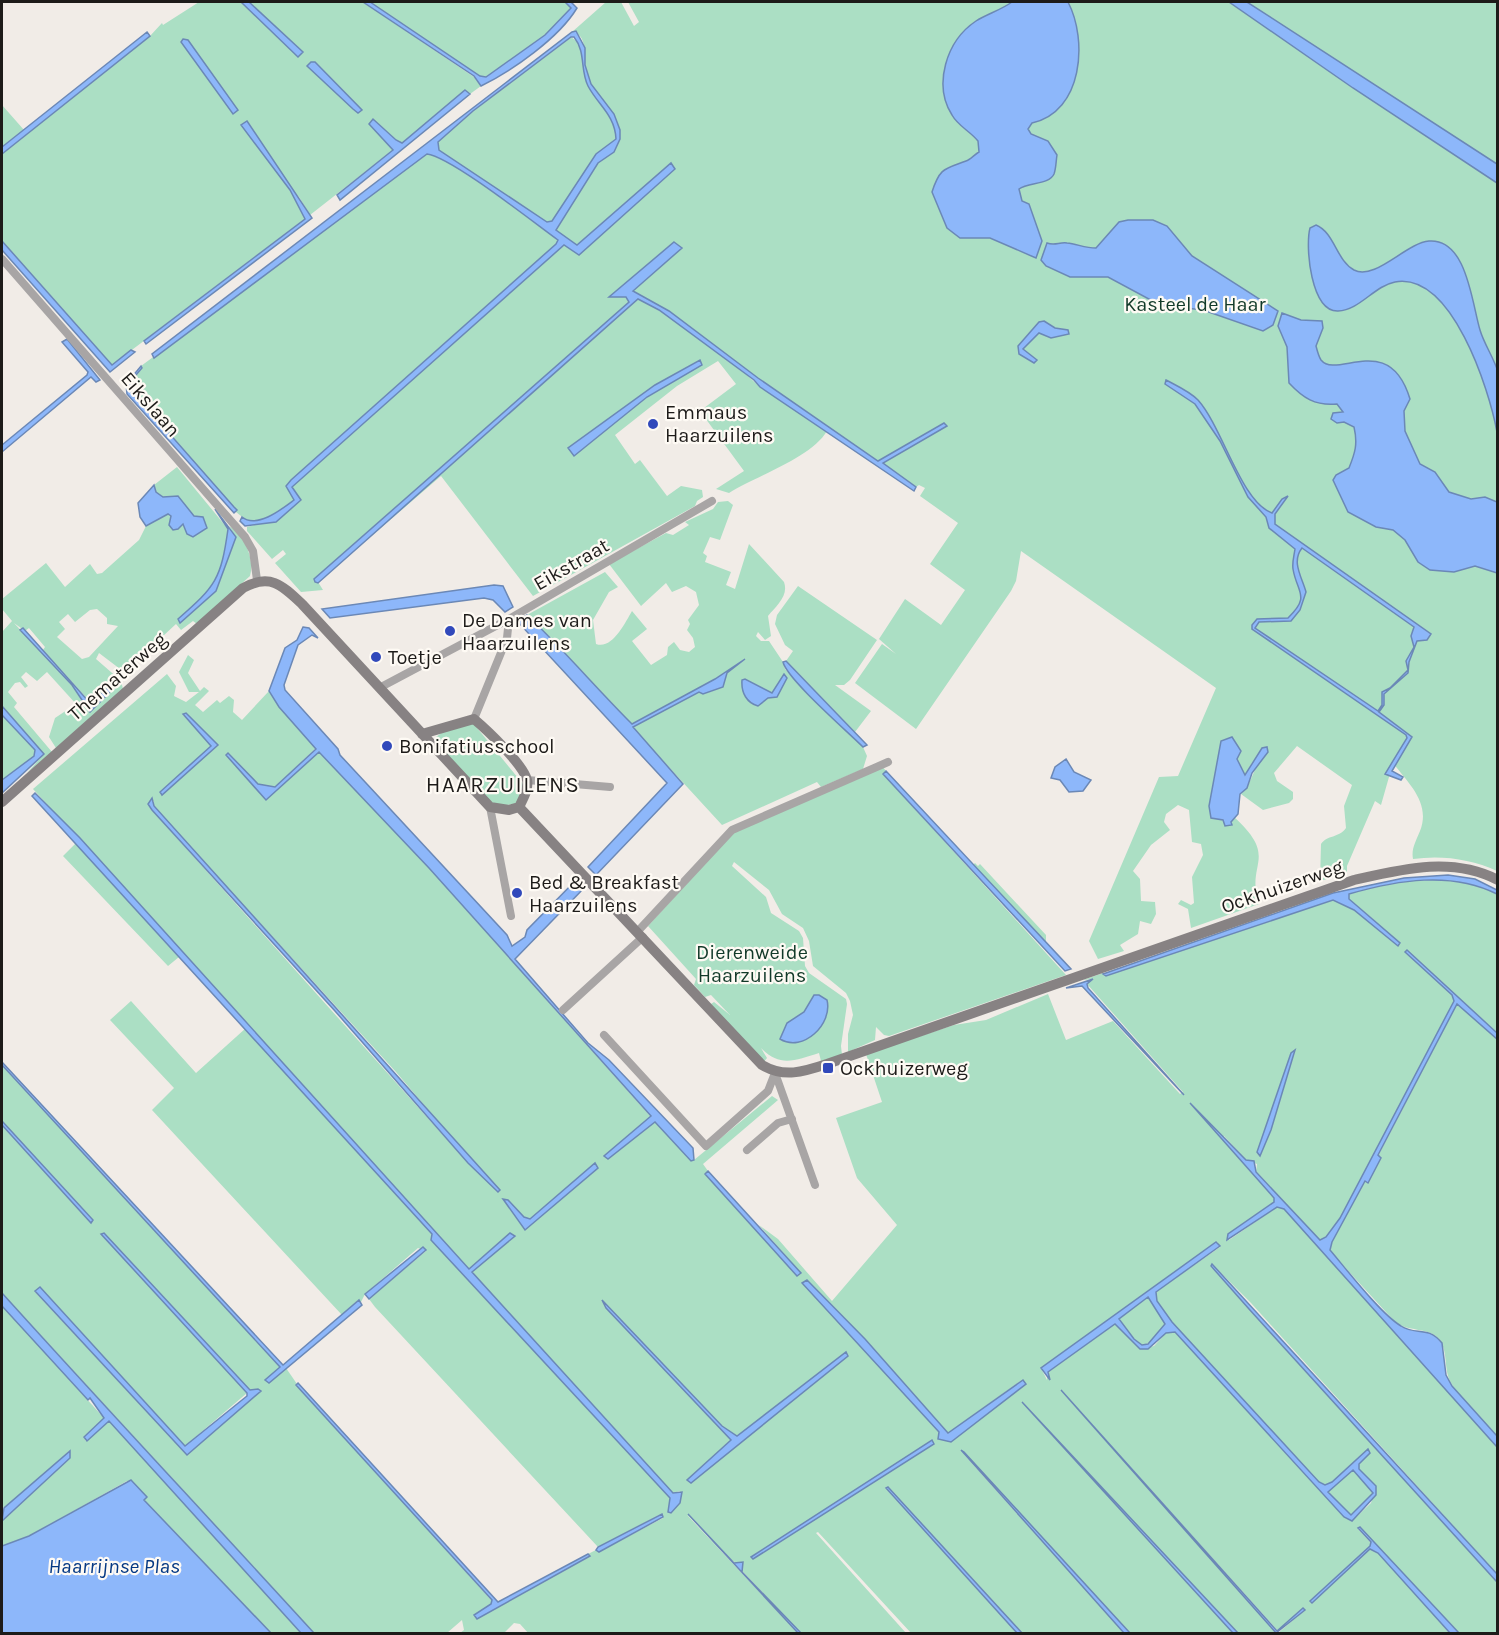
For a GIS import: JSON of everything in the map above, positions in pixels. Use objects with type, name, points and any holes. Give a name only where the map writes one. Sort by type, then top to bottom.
[{"type":"street","name":"Eikslaan","points":[[2,259],[245,537],[253,551],[257,580]]},
{"type":"street","name":"Eikstraat","points":[[381,687],[509,619],[712,501]]},
{"type":"street","points":[[257,580],[275,583],[290,592],[381,687],[490,807],[512,916]]},
{"type":"street","name":"Thematerweg","points":[[2,802],[243,588],[257,580]]},
{"type":"street","points":[[474,719],[507,638],[509,619]]},
{"type":"street","points":[[422,734],[474,719]]},
{"type":"street","points":[[474,719],[520,768],[527,780],[525,795],[519,807],[509,810],[490,807]]},
{"type":"street","points":[[563,1010],[640,934],[732,830],[888,762]]},
{"type":"street","points":[[527,780],[610,788]]},
{"type":"street","points":[[519,807],[762,1065],[775,1073],[816,1185]]},
{"type":"street","name":"Ockhuizerweg","points":[[775,1073],[793,1074],[815,1068],[1356,879],[1406,869],[1447,866],[1481,872],[1497,880]]},
{"type":"street","points":[[604,1035],[706,1146],[768,1091],[775,1073]]},
{"type":"street","points":[[747,1150],[778,1123],[792,1119]]},
{"type":"green space","points":[[199,2],[241,2],[298,57],[303,52],[249,2],[363,2],[474,77],[481,86],[470,94],[469,92],[402,143],[373,120],[393,150],[310,215],[299,197],[290,190],[305,219],[112,365],[2,241],[2,154],[150,36],[162,23],[163,25]]},
{"type":"green space","points":[[370,2],[565,2],[571,8],[545,35],[486,77],[480,76]]},
{"type":"green space","name":"Kasteel de Haar","points":[[606,2],[621,2],[634,26],[639,22],[628,2],[1497,2],[1497,871],[1456,859],[1413,859],[1413,848],[1423,821],[1423,812],[1417,794],[1393,763],[1381,805],[1375,801],[1347,866],[1347,873],[1320,881],[1321,844],[1346,828],[1344,806],[1352,785],[1297,746],[1274,773],[1277,781],[1293,792],[1293,799],[1289,803],[1263,810],[1241,794],[1257,765],[1265,757],[1252,763],[1245,775],[1237,759],[1221,741],[1209,806],[1225,823],[1231,822],[1234,817],[1255,842],[1258,852],[1256,890],[1259,904],[1191,928],[1188,909],[1178,904],[1181,900],[1191,905],[1194,903],[1192,877],[1203,855],[1201,844],[1192,842],[1189,810],[1178,805],[1166,814],[1164,822],[1170,830],[1151,845],[1133,871],[1140,879],[1141,901],[1155,902],[1156,914],[1151,924],[1140,921],[1138,934],[1120,945],[1124,951],[1098,959],[1089,941],[1159,777],[1178,776],[1216,688],[1021,551],[1016,581],[1011,591],[916,729],[855,683],[882,644],[896,654],[879,639],[905,599],[941,625],[965,590],[930,564],[958,523],[920,496],[925,488],[919,485],[916,487],[739,368],[760,387],[827,431],[809,450],[782,466],[729,493],[716,489],[744,471],[700,411],[736,384],[718,361],[677,386],[615,435],[635,464],[640,460],[667,496],[681,486],[702,490],[703,497],[697,501],[695,506],[533,596],[441,476],[318,582],[323,590],[301,592],[275,563],[286,554],[283,550],[272,559],[247,531],[247,527],[262,523],[246,520],[236,512],[131,390],[130,382],[142,368],[141,366],[427,154],[436,155],[446,162],[451,159],[439,150],[438,142],[473,111],[571,37],[579,43],[583,62],[582,39],[577,33],[572,32]],"holes":[[[700,360],[647,397],[575,455],[569,448],[655,385]]]},
{"type":"green space","points":[[2,105],[24,130],[2,147]]},
{"type":"green space","points":[[177,467],[228,529],[220,570],[211,587],[195,605],[216,591],[236,537],[229,526],[244,541],[250,555],[250,576],[197,624],[193,621],[181,630],[176,624],[124,672],[99,653],[96,659],[119,679],[91,703],[43,650],[45,647],[29,628],[25,631],[14,623],[72,685],[90,711],[121,681],[123,689],[56,748],[49,737],[55,718],[76,704],[47,672],[37,681],[26,672],[21,677],[28,686],[25,688],[20,682],[15,683],[8,692],[17,703],[14,707],[52,752],[27,773],[44,754],[2,706],[2,632],[12,621],[2,609],[2,599],[46,563],[65,587],[90,564],[97,574],[102,573],[139,540],[146,526],[168,514],[180,525],[207,528],[203,517],[194,516],[178,496],[163,497],[156,492],[154,485]],"holes":[[[97,609],[107,618],[107,624],[118,626],[89,657],[82,659],[57,637],[65,629],[59,622],[68,614],[75,622],[90,610]]]},
{"type":"green space","points":[[728,501],[733,505],[720,540],[710,537],[703,553],[707,556],[705,562],[731,572],[726,585],[735,589],[749,544],[784,582],[785,592],[778,605],[768,616],[771,636],[765,640],[758,632],[756,636],[761,641],[769,641],[785,669],[863,747],[867,756],[863,769],[821,787],[817,782],[722,825],[632,727],[699,692],[704,694],[723,687],[727,673],[745,659],[715,679],[632,724],[527,615],[605,572],[618,587],[609,592],[593,620],[596,644],[602,645],[613,639],[632,611],[647,629],[632,641],[651,665],[667,655],[668,647],[674,642],[680,650],[689,652],[695,647],[693,638],[687,630],[690,624],[688,620],[699,605],[696,592],[686,586],[672,592],[666,583],[641,606],[609,564],[666,533],[673,535],[689,525],[685,522],[713,509],[718,502]]},
{"type":"green space","points":[[798,586],[877,640],[850,680],[844,685],[835,685],[871,711],[855,732],[786,661],[793,651],[785,645],[775,624],[777,615]]},
{"type":"green space","points":[[188,655],[194,660],[188,673],[200,691],[204,687],[209,691],[195,705],[203,712],[217,700],[220,703],[229,696],[234,700],[233,712],[242,720],[269,691],[279,707],[316,748],[275,787],[258,784],[226,754],[266,799],[319,751],[429,868],[651,1117],[605,1155],[608,1159],[655,1122],[691,1160],[694,1160],[772,1096],[778,1100],[703,1164],[708,1171],[705,1174],[801,1273],[759,1225],[778,1239],[832,1301],[897,1225],[857,1178],[836,1118],[882,1102],[866,1054],[954,1025],[986,1020],[1048,994],[1066,1040],[1113,1021],[1180,1094],[1183,1092],[1087,984],[1093,979],[1083,980],[1103,973],[1106,976],[1333,900],[1354,910],[1398,946],[1374,920],[1349,899],[1349,894],[1386,885],[1443,880],[1461,882],[1497,894],[1497,1033],[1410,953],[1405,951],[1452,995],[1454,1001],[1340,1218],[1326,1237],[1320,1240],[1256,1172],[1257,1164],[1246,1160],[1224,1136],[1223,1138],[1274,1198],[1274,1202],[1228,1234],[1229,1240],[1277,1207],[1284,1209],[1497,1447],[1497,1574],[1251,1303],[1212,1264],[1211,1266],[1497,1582],[1497,1633],[1459,1633],[1360,1527],[1358,1529],[1371,1543],[1370,1546],[1310,1602],[1370,1549],[1378,1553],[1450,1633],[1278,1633],[1305,1610],[1303,1608],[1278,1631],[1061,1390],[1276,1633],[1238,1633],[1022,1402],[1233,1633],[1130,1633],[961,1451],[1124,1633],[1022,1633],[888,1487],[886,1488],[1017,1633],[911,1633],[818,1532],[816,1533],[906,1633],[801,1633],[742,1571],[742,1566],[728,1557],[687,1515],[798,1633],[529,1634],[520,1624],[514,1623],[504,1633],[460,1633],[464,1630],[462,1620],[447,1633],[314,1633],[2,1293],[2,1125],[91,1223],[93,1220],[2,1121],[2,1065],[280,1367],[266,1380],[269,1382],[286,1368],[297,1384],[492,1601],[492,1604],[474,1615],[477,1619],[590,1556],[588,1554],[596,1550],[599,1552],[663,1518],[659,1515],[598,1547],[375,1307],[369,1299],[426,1251],[418,1248],[365,1294],[361,1302],[358,1300],[342,1315],[152,1110],[174,1088],[110,1020],[131,1001],[196,1073],[246,1028],[432,1234],[431,1240],[670,1498],[672,1502],[668,1512],[680,1491],[673,1493],[471,1272],[514,1236],[510,1233],[469,1269],[33,789],[167,674],[176,686],[174,696],[186,702],[199,692],[189,692],[179,672]],"holes":[[[186,713],[218,745],[161,795],[160,792],[212,746],[183,715]],[[154,801],[153,806],[396,1072],[498,1192],[468,1163],[148,804]],[[1217,1242],[1220,1247],[1156,1292],[1157,1301],[1172,1322],[1319,1482],[1325,1485],[1332,1482],[1367,1450],[1370,1453],[1359,1464],[1359,1470],[1376,1486],[1371,1503],[1352,1521],[1344,1517],[1175,1332],[1166,1333],[1154,1346],[1140,1349],[1115,1324],[1047,1373],[1047,1380],[1041,1368]],[[807,1280],[865,1339],[948,1433],[1022,1380],[954,1438],[939,1439],[939,1432],[803,1283]],[[40,1288],[185,1446],[247,1393],[168,1306],[250,1391],[258,1389],[187,1455],[35,1292]],[[604,1303],[722,1426],[737,1437],[846,1352],[831,1370],[691,1482],[688,1480],[731,1440],[606,1308]],[[931,1441],[933,1444],[752,1557]]]},
{"type":"green space","points":[[2,715],[35,749],[34,756],[2,780]]},
{"type":"green space","points":[[473,723],[523,784],[519,803],[495,807],[437,745],[436,737],[444,731]]},
{"type":"green space","name":"Dierenweide Haarzuilens","points":[[882,766],[886,771],[883,774],[1066,975],[889,1036],[884,1035],[876,1027],[875,1040],[848,1052],[848,1034],[853,1015],[846,993],[813,966],[809,941],[803,928],[782,914],[769,890],[734,862],[732,866],[766,897],[771,913],[799,931],[803,938],[805,966],[809,973],[846,999],[847,1004],[841,1046],[842,1055],[821,1061],[819,1053],[788,1061],[775,1058],[761,1048],[767,1058],[763,1063],[711,1004],[714,1002],[730,1015],[711,995],[705,997],[694,985],[696,979],[648,926],[733,833]]},
{"type":"green space","points":[[76,843],[179,957],[168,966],[63,856]]},
{"type":"green space","points":[[975,863],[978,866],[980,864],[1046,935],[1046,942],[973,865]]},
{"type":"green space","points":[[1457,1004],[1497,1039],[1497,1436],[1455,1390],[1447,1372],[1444,1348],[1438,1338],[1428,1332],[1395,1322],[1330,1251],[1332,1242],[1365,1180],[1367,1182],[1381,1157],[1378,1156]]},
{"type":"green space","points":[[1148,1297],[1165,1324],[1156,1338],[1142,1345],[1134,1339],[1119,1319]]},
{"type":"green space","points":[[2,1306],[104,1418],[84,1437],[86,1441],[109,1421],[301,1633],[271,1633],[144,1500],[146,1497],[127,1481],[29,1536],[2,1546],[2,1521],[70,1458],[69,1451],[6,1509],[2,1506]]},
{"type":"green space","points":[[1353,1470],[1373,1493],[1351,1515],[1328,1492]]},
{"type":"water","points":[[241,2],[249,2],[303,52],[298,57]]},
{"type":"water","points":[[363,2],[370,2],[480,76],[486,77],[545,35],[571,8],[565,2],[571,2],[577,8],[559,31],[534,53],[507,72],[481,86],[474,76]]},
{"type":"water","points":[[1012,2],[1068,2],[1078,35],[1077,73],[1071,90],[1062,105],[1049,116],[1032,123],[1028,129],[1031,134],[1048,141],[1057,155],[1055,172],[1051,178],[1019,189],[1022,201],[1029,204],[1042,241],[1036,258],[990,238],[960,238],[947,228],[932,192],[944,170],[968,160],[979,152],[978,141],[955,119],[946,103],[943,77],[950,52],[957,40],[976,21]]},
{"type":"water","points":[[1229,2],[1247,2],[1497,164],[1497,183],[1353,88]]},
{"type":"water","points":[[576,31],[585,48],[585,65],[591,84],[614,114],[620,130],[620,139],[614,152],[598,163],[556,230],[577,245],[671,163],[675,169],[579,255],[564,245],[292,487],[301,500],[276,522],[245,526],[240,521],[242,517],[255,521],[262,519],[294,500],[286,486],[291,480],[558,240],[454,166],[427,154],[154,358],[152,354]],"holes":[[[574,37],[582,55],[588,86],[613,123],[616,139],[596,154],[552,221],[547,222],[439,150],[438,142],[473,111]]]},
{"type":"water","points":[[147,32],[150,36],[2,154],[2,147]]},
{"type":"water","points":[[183,39],[188,40],[238,110],[233,114],[181,42]]},
{"type":"water","points":[[315,62],[362,110],[358,113],[307,66]]},
{"type":"water","points":[[465,90],[470,94],[340,200],[337,195],[393,150],[369,124],[373,119],[402,143]]},
{"type":"water","points":[[247,121],[312,218],[146,344],[144,341],[305,219],[290,190],[241,125]]},
{"type":"water","points":[[1153,220],[1167,226],[1192,256],[1278,311],[1273,325],[1263,331],[1203,310],[1160,305],[1108,277],[1070,277],[1046,266],[1041,260],[1047,243],[1067,243],[1096,248],[1119,222]]},
{"type":"water","points":[[1316,225],[1327,234],[1348,266],[1362,272],[1381,266],[1420,243],[1429,241],[1442,243],[1452,250],[1466,275],[1480,330],[1498,372],[1497,432],[1486,389],[1476,363],[1450,314],[1434,295],[1415,284],[1395,282],[1380,288],[1346,310],[1338,311],[1329,308],[1322,301],[1312,277],[1308,249],[1310,228]]},
{"type":"water","points":[[2,241],[112,365],[131,350],[135,352],[110,372],[2,250]]},
{"type":"water","points":[[674,242],[682,248],[633,291],[669,311],[758,378],[878,461],[944,423],[947,426],[883,463],[916,487],[914,491],[760,387],[754,380],[659,310],[638,299],[318,583],[315,582],[314,579],[629,302],[626,297],[609,297]]},
{"type":"water","points":[[1282,313],[1301,320],[1322,321],[1323,328],[1316,346],[1321,360],[1329,365],[1364,361],[1377,362],[1389,367],[1401,378],[1410,399],[1404,411],[1405,431],[1420,464],[1435,472],[1449,492],[1471,499],[1485,497],[1497,502],[1497,573],[1475,566],[1454,572],[1430,570],[1418,562],[1405,540],[1393,530],[1376,527],[1348,512],[1333,480],[1336,475],[1349,468],[1353,458],[1356,438],[1354,427],[1344,422],[1337,423],[1331,419],[1333,413],[1343,412],[1337,404],[1322,404],[1310,400],[1289,383],[1287,347],[1278,326]]},
{"type":"water","points":[[1044,321],[1055,328],[1068,330],[1069,334],[1051,338],[1039,333],[1023,349],[1037,360],[1034,363],[1019,354],[1018,346],[1039,322]]},
{"type":"water","points":[[67,339],[100,380],[96,382],[91,377],[2,452],[2,445],[87,375],[88,372],[62,342]]},
{"type":"water","points":[[700,360],[702,365],[647,397],[574,456],[568,448],[655,385]]},
{"type":"water","points":[[141,366],[142,368],[130,382],[131,390],[237,510],[234,513],[127,394],[126,384]]},
{"type":"water","points":[[1166,380],[1187,391],[1198,400],[1216,428],[1242,480],[1261,506],[1272,513],[1282,499],[1288,496],[1275,514],[1275,524],[1431,634],[1427,640],[1417,641],[1409,662],[1408,673],[1384,694],[1384,705],[1379,712],[1412,737],[1392,771],[1403,777],[1401,780],[1385,774],[1407,738],[1406,735],[1252,629],[1257,619],[1288,618],[1299,604],[1301,594],[1293,566],[1295,549],[1269,528],[1266,517],[1248,497],[1220,441],[1195,404],[1165,384]],"holes":[[[1302,548],[1414,627],[1411,636],[1414,647],[1406,661],[1408,670],[1390,688],[1382,692],[1382,705],[1378,711],[1255,628],[1259,622],[1291,621],[1300,610],[1306,592],[1297,564]]]},
{"type":"water","points":[[154,485],[156,492],[163,497],[178,496],[194,516],[203,517],[207,528],[193,537],[187,534],[183,524],[173,530],[169,525],[171,516],[168,514],[146,526],[140,517],[138,503]]},
{"type":"water","points":[[215,509],[236,537],[216,591],[180,623],[178,619],[209,589],[223,560],[228,529]]},
{"type":"water","points":[[494,585],[503,586],[513,607],[505,612],[493,600],[484,598],[330,618],[322,609]]},
{"type":"water","points":[[527,615],[632,724],[715,679],[745,659],[727,673],[723,687],[703,694],[699,692],[633,727],[683,784],[596,875],[588,867],[667,783],[517,621]]},
{"type":"water","points":[[303,627],[309,628],[318,638],[312,635],[298,645],[284,685],[285,690],[338,749],[340,755],[507,935],[512,946],[525,937],[527,930],[578,878],[586,886],[515,959],[588,1043],[609,1060],[693,1148],[694,1160],[691,1161],[655,1122],[608,1159],[604,1156],[651,1116],[429,868],[319,752],[266,800],[226,755],[228,753],[258,784],[275,787],[316,749],[279,707],[269,691],[285,648],[297,640]]},
{"type":"water","points":[[23,628],[90,703],[119,679],[121,681],[90,712],[72,685],[20,630]]},
{"type":"water","points":[[786,661],[867,745],[863,747],[806,692],[787,670],[783,662]]},
{"type":"water","points":[[784,674],[787,678],[777,697],[768,698],[758,706],[745,697],[742,680],[745,679],[772,693]]},
{"type":"water","points":[[2,706],[44,754],[2,793],[2,780],[34,756],[35,750],[2,715]]},
{"type":"water","points":[[186,713],[218,745],[162,795],[160,792],[211,746],[183,714]]},
{"type":"water","points":[[1232,737],[1241,751],[1237,759],[1245,775],[1262,748],[1267,747],[1268,752],[1252,773],[1247,788],[1240,794],[1238,814],[1231,822],[1232,825],[1225,826],[1223,820],[1211,818],[1209,806],[1221,741]]},
{"type":"water","points":[[1066,759],[1074,772],[1091,780],[1083,791],[1069,792],[1060,780],[1051,778],[1055,767]]},
{"type":"water","points":[[886,771],[1071,969],[1065,971],[883,774]]},
{"type":"water","points":[[35,793],[80,838],[469,1269],[510,1233],[515,1236],[472,1272],[673,1493],[682,1492],[680,1503],[671,1513],[668,1512],[670,1498],[431,1240],[432,1234],[32,796]]},
{"type":"water","points":[[152,798],[154,806],[500,1190],[498,1192],[468,1163],[335,1011],[152,810],[148,804]]},
{"type":"water","points":[[1448,875],[1475,879],[1497,890],[1497,894],[1461,882],[1424,880],[1386,885],[1349,894],[1349,899],[1400,943],[1398,946],[1354,910],[1333,900],[1106,976],[1103,974],[1333,893],[1404,878]]},
{"type":"water","points":[[1407,950],[1497,1033],[1497,1039],[1457,1004],[1378,1155],[1381,1158],[1368,1183],[1365,1181],[1332,1242],[1330,1250],[1364,1291],[1393,1320],[1406,1329],[1431,1334],[1442,1343],[1446,1375],[1452,1386],[1497,1436],[1497,1447],[1284,1209],[1277,1207],[1227,1240],[1228,1234],[1274,1202],[1274,1198],[1190,1103],[1246,1160],[1254,1161],[1256,1172],[1320,1240],[1326,1237],[1340,1218],[1454,1001],[1452,995],[1405,952]]},
{"type":"water","points":[[1093,979],[1087,984],[1088,988],[1184,1095],[1082,986],[1066,988]]},
{"type":"water","points":[[814,995],[827,1000],[828,1009],[821,1027],[807,1039],[798,1042],[780,1039],[787,1023],[804,1012]]},
{"type":"water","points":[[1295,1050],[1271,1130],[1260,1156],[1257,1152],[1291,1053]]},
{"type":"water","points":[[2,1062],[283,1365],[359,1300],[362,1305],[269,1383],[265,1380],[280,1367],[2,1065]]},
{"type":"water","points":[[2,1121],[93,1220],[91,1223],[2,1125]]},
{"type":"water","points":[[595,1163],[598,1168],[525,1230],[503,1199],[508,1200],[524,1217],[530,1219]]},
{"type":"water","points":[[708,1171],[801,1273],[797,1276],[705,1174]]},
{"type":"water","points":[[104,1233],[250,1390],[261,1391],[187,1455],[35,1291],[40,1287],[185,1446],[247,1396],[247,1393],[101,1234]]},
{"type":"water","points":[[1216,1242],[1220,1246],[1156,1292],[1157,1301],[1172,1322],[1319,1482],[1325,1485],[1332,1482],[1368,1449],[1370,1453],[1359,1464],[1359,1469],[1376,1486],[1376,1495],[1352,1521],[1344,1517],[1175,1332],[1166,1333],[1148,1349],[1140,1349],[1115,1324],[1048,1372],[1050,1380],[1041,1368]],"holes":[[[1148,1297],[1165,1324],[1148,1344],[1142,1345],[1134,1339],[1119,1319]],[[1353,1470],[1373,1493],[1351,1515],[1328,1492]]]},
{"type":"water","points":[[423,1247],[426,1250],[369,1299],[365,1294]]},
{"type":"water","points":[[1212,1264],[1497,1574],[1497,1582],[1249,1309],[1211,1266]]},
{"type":"water","points":[[807,1280],[865,1339],[948,1433],[1023,1380],[1026,1384],[951,1442],[938,1439],[939,1432],[802,1283]]},
{"type":"water","points":[[2,1293],[314,1633],[301,1633],[109,1421],[87,1441],[84,1437],[104,1418],[90,1398],[88,1400],[2,1306]]},
{"type":"water","points":[[602,1300],[722,1426],[737,1436],[846,1352],[848,1356],[691,1483],[687,1480],[731,1440],[606,1308]]},
{"type":"water","points":[[298,1383],[498,1602],[588,1554],[590,1556],[477,1619],[474,1615],[491,1604],[492,1600],[296,1385]]},
{"type":"water","points":[[1061,1390],[1277,1631],[1303,1608],[1305,1610],[1276,1633]]},
{"type":"water","points":[[1022,1402],[1238,1633],[1233,1633]]},
{"type":"water","points":[[932,1440],[934,1444],[753,1559],[751,1557]]},
{"type":"water","points":[[961,1450],[964,1452],[1130,1633],[1124,1633]]},
{"type":"water","points":[[70,1451],[70,1458],[2,1521],[4,1508]]},
{"type":"water","name":"Haarrijnse Plas","points":[[131,1480],[147,1497],[144,1500],[271,1633],[2,1633],[2,1546],[29,1536]]},
{"type":"water","points":[[888,1487],[1022,1633],[1017,1633],[886,1488]]},
{"type":"water","points":[[662,1514],[663,1517],[599,1552],[596,1550],[598,1547]]},
{"type":"water","points":[[688,1514],[734,1563],[743,1562],[742,1572],[801,1633],[798,1633]]},
{"type":"water","points":[[1360,1527],[1459,1633],[1450,1633],[1378,1553],[1370,1549],[1312,1603],[1310,1601],[1370,1546],[1371,1542],[1358,1528]]},
{"type":"place","name":"Emmaus Haarzuilens","points":[[653,424]]},
{"type":"place","name":"De Dames van Haarzuilens","points":[[450,631]]},
{"type":"place","name":"Toetje","points":[[376,657]]},
{"type":"place","name":"Bonifatiusschool","points":[[387,746]]},
{"type":"place","name":"Bed & Breakfast Haarzuilens","points":[[517,893]]},
{"type":"place","name":"Ockhuizerweg","points":[[828,1068]]},
{"type":"district","name":"HAARZUILENS","points":[[503,784]]}]
